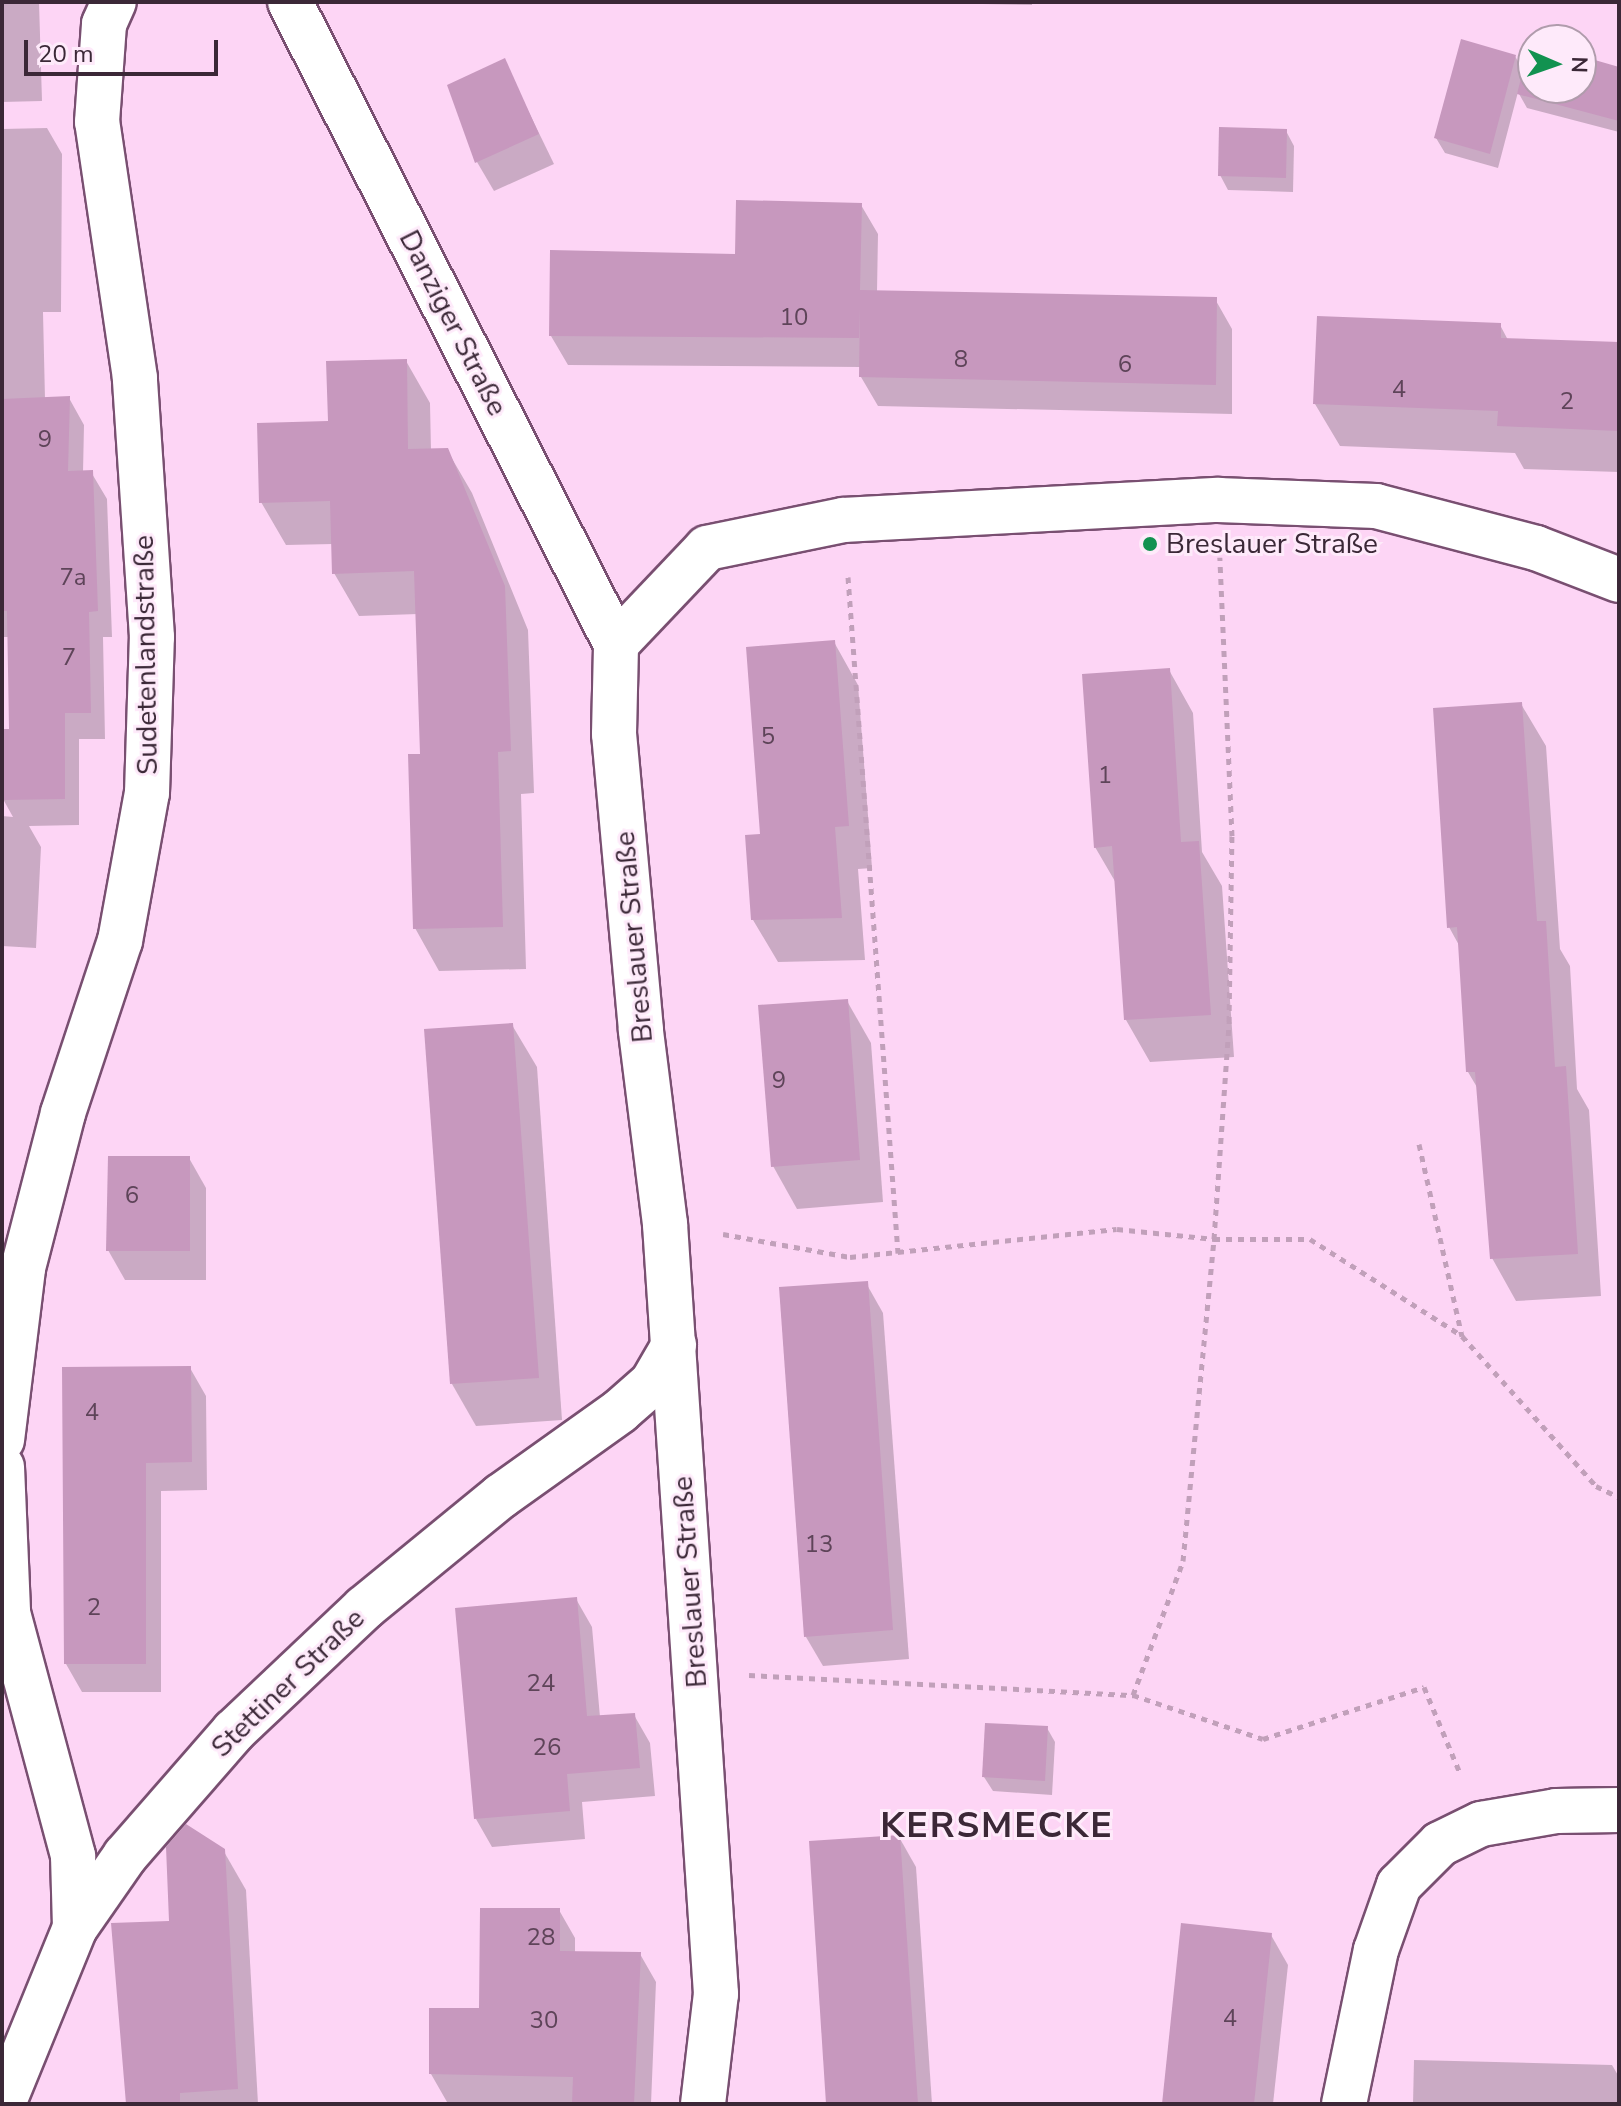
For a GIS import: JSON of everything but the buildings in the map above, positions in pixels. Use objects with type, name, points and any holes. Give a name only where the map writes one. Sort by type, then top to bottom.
[{"type":"street","name":"Sudetenlandstraße","points":[[2,1440],[23,1268],[63,1113],[120,941],[147,793],[152,637],[135,378],[97,122],[104,24],[114,2]]},
{"type":"street","name":"Danziger Straße","points":[[290,2],[616,644]]},
{"type":"street","points":[[616,644],[707,548],[843,520],[1218,500],[1376,506],[1536,548],[1619,580]]},
{"type":"street","name":"Breslauer Straße","points":[[616,644],[614,734],[641,1030],[665,1224],[716,1994],[703,2104]]},
{"type":"street","name":"Stettiner Straße","points":[[3,2104],[75,1928],[125,1856],[234,1731],[364,1608],[501,1496],[631,1402],[652,1383],[674,1345]]},
{"type":"street","points":[[2,1467],[8,1613],[73,1856],[75,1928]]},
{"type":"street","points":[[1344,2104],[1376,1950],[1399,1885],[1440,1844],[1481,1824],[1556,1811],[1619,1810]]},
{"type":"street","name":"Breslauer Straße","points":[[708,2045],[719,2104]]},
{"type":"path","points":[[1133,1695],[1183,1561],[1214,1239],[1229,1022],[1232,836],[1218,500]]},
{"type":"path","points":[[843,520],[898,1253]]},
{"type":"path","points":[[1419,1144],[1462,1336]]},
{"type":"path","points":[[665,1224],[850,1257],[1117,1229],[1214,1239],[1310,1239],[1462,1336],[1596,1486],[1619,1497]]},
{"type":"path","points":[[696,1672],[1133,1695],[1263,1739],[1424,1687],[1481,1824]]},
{"type":"place","name":"Breslauer Straße","points":[[1150,544]]},
{"type":"district","name":"KERSMECKE","points":[[997,1826]]}]
